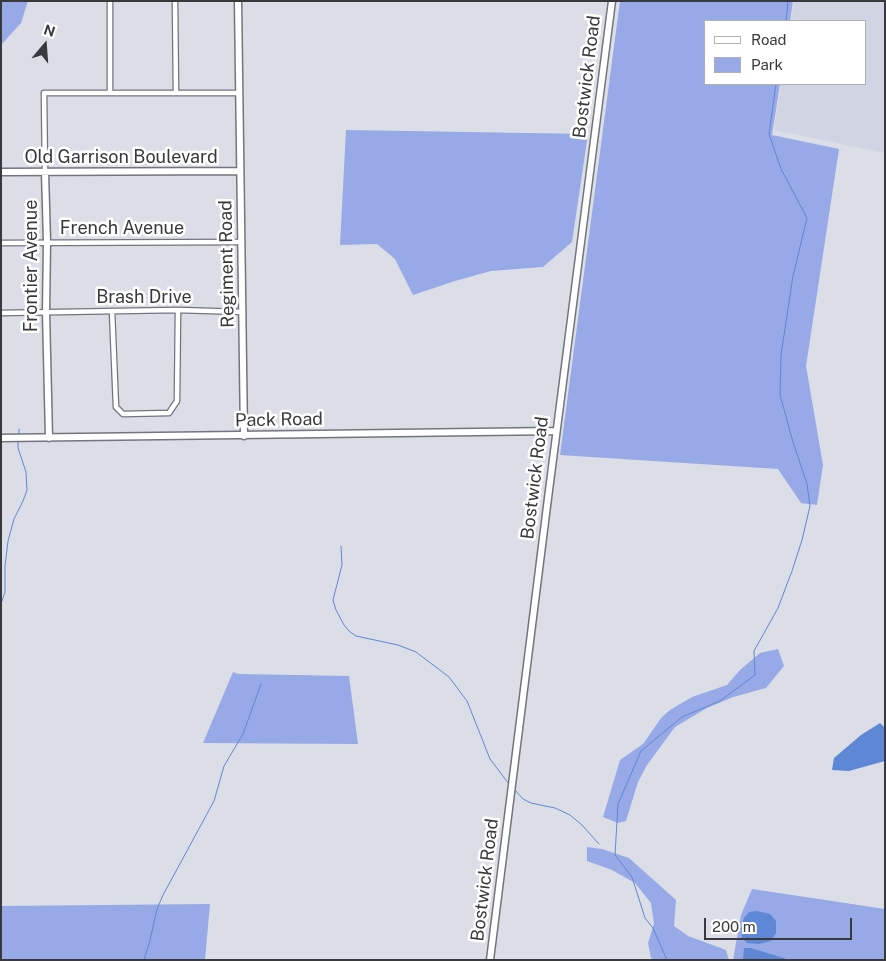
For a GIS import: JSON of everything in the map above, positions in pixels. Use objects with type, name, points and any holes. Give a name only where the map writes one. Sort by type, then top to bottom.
[{"type":"street","points":[[110,1],[110,93],[239,92]]},
{"type":"street","points":[[175,1],[176,93]]},
{"type":"street","name":"Regiment Road","points":[[238,1],[244,436]]},
{"type":"street","name":"Bostwick Road","points":[[490,960],[612,1]]},
{"type":"street","name":"Frontier Avenue","points":[[49,438],[44,93],[110,93]]},
{"type":"street","name":"Old Garrison Boulevard","points":[[1,172],[240,171]]},
{"type":"street","name":"French Avenue","points":[[1,243],[242,242]]},
{"type":"street","points":[[112,311],[116,408],[123,414],[169,413],[177,401],[178,310]]},
{"type":"street","name":"Brash Drive","points":[[1,313],[178,310],[243,312]]},
{"type":"street","name":"Pack Road","points":[[1,438],[556,431]]},
{"type":"shaded area","points":[[794,1],[885,1],[885,153],[774,130],[781,85],[866,85],[866,20],[791,20]]},
{"type":"shaded area","points":[[880,723],[885,728],[885,761],[849,771],[832,770],[834,758],[861,735]]},
{"type":"shaded area","points":[[757,911],[770,914],[776,921],[776,933],[771,941],[759,944],[747,943],[742,938],[741,928],[744,918],[749,912]]},
{"type":"shaded area","points":[[744,948],[751,948],[790,960],[743,960]]},
{"type":"green space","points":[[1,1],[28,1],[21,23],[1,45]]},
{"type":"green space","points":[[620,1],[793,1],[790,20],[704,20],[704,85],[780,85],[772,135],[839,149],[806,366],[823,465],[817,505],[801,503],[778,469],[560,455]]},
{"type":"green space","points":[[346,130],[588,134],[572,242],[543,267],[491,271],[413,295],[395,259],[377,244],[340,245]]},
{"type":"green space","points":[[778,649],[784,666],[766,688],[733,697],[707,708],[675,727],[647,765],[638,782],[626,821],[618,823],[603,817],[620,760],[643,744],[661,718],[670,710],[692,697],[727,685],[740,670],[760,653]]},
{"type":"green space","points":[[233,672],[239,674],[349,676],[358,744],[203,743]]},
{"type":"green space","points":[[587,847],[602,849],[629,858],[676,900],[674,926],[688,936],[726,950],[729,960],[654,960],[651,958],[648,943],[654,924],[651,903],[635,883],[612,870],[587,861]]},
{"type":"green space","points":[[752,889],[885,909],[885,960],[733,960],[741,915]]},
{"type":"green space","points":[[210,904],[205,960],[1,960],[1,906]]},
{"type":"waterway","points":[[786,20],[788,1]]},
{"type":"waterway","points":[[668,960],[653,928],[645,918],[632,877],[615,855],[618,804],[641,751],[682,717],[720,701],[755,675],[754,651],[778,608],[802,540],[810,506],[807,484],[780,395],[781,355],[793,276],[807,218],[781,169],[769,134],[776,85]]},
{"type":"waterway","points":[[19,429],[19,436]]},
{"type":"waterway","points":[[1,604],[5,592],[5,566],[8,541],[14,519],[27,490],[26,472],[18,448],[18,440]]},
{"type":"waterway","points":[[341,546],[342,565],[333,600],[344,625],[356,636],[398,645],[416,652],[449,677],[467,701],[490,759],[509,784]]},
{"type":"waterway","points":[[144,960],[157,909],[214,801],[224,766],[243,734],[261,684]]},
{"type":"waterway","points":[[515,790],[523,799],[531,803],[555,808],[570,815],[599,844]]}]
